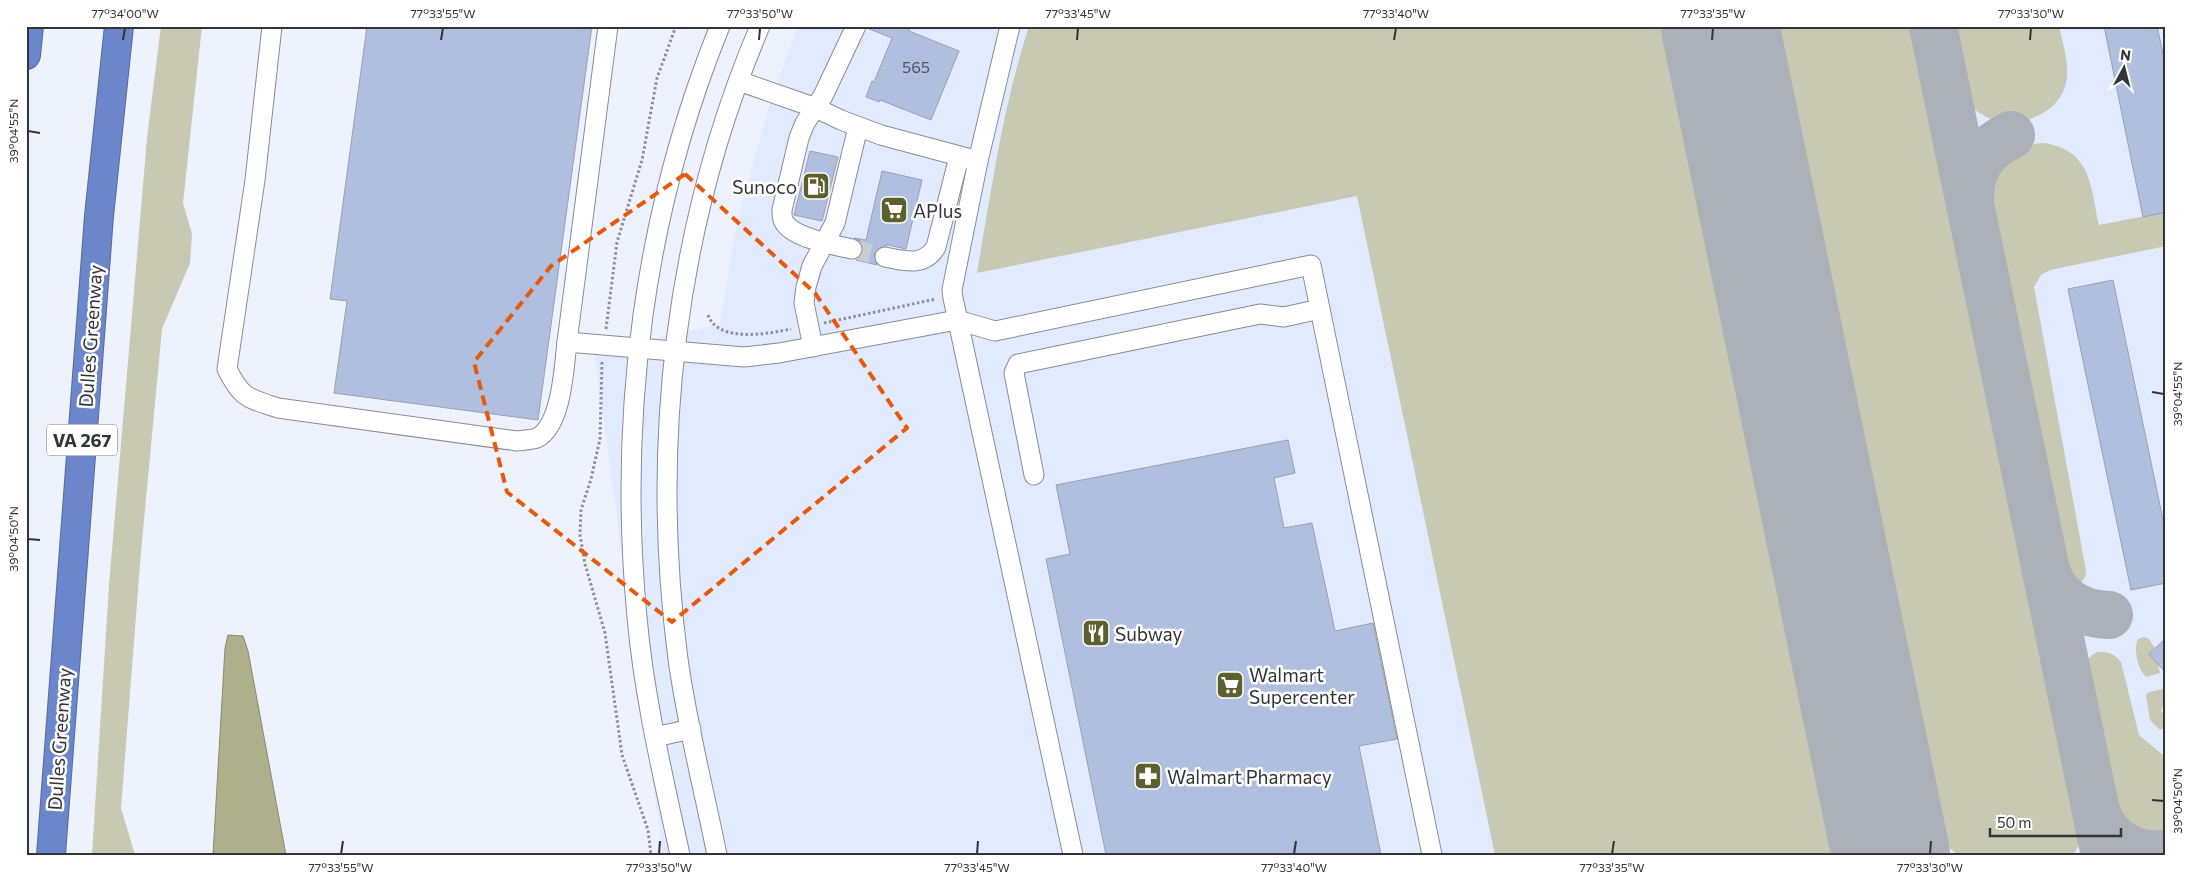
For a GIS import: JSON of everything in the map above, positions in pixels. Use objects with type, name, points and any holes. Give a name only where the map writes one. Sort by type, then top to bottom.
[{"type":"highway","points":[[26,55],[29,26]]},
{"type":"highway","name":"Dulles Greenway","points":[[51,855],[99,216],[119,26]]},
{"type":"street","points":[[272,26],[255,180],[227,369],[236,386],[246,397],[278,408],[517,441],[536,438],[548,429],[561,394],[608,26]]},
{"type":"street","points":[[680,855],[655,737],[637,618],[630,472],[638,348],[653,255],[668,186],[700,79],[720,26]]},
{"type":"street","points":[[717,855],[679,661],[669,561],[668,455],[674,350],[687,272],[707,180],[739,81],[760,26]]},
{"type":"street","points":[[852,249],[823,243],[793,231],[783,221],[782,210],[799,138],[805,123],[816,108],[856,26]]},
{"type":"street","points":[[1010,26],[978,162],[952,290],[1073,855]]},
{"type":"street","points":[[739,81],[816,108],[858,126],[978,162]]},
{"type":"street","points":[[813,347],[804,303],[806,287],[812,266],[834,223],[858,126]]},
{"type":"street","points":[[885,257],[907,262],[917,262],[926,259],[932,253],[936,247],[959,156]]},
{"type":"street","points":[[567,342],[744,357],[779,353],[957,320],[995,331],[1311,265],[1432,855]]},
{"type":"street","points":[[1034,474],[1014,373],[1018,364],[1260,314],[1284,317],[1320,309]]},
{"type":"street","points":[[655,737],[691,729]]},
{"type":"path","points":[[708,315],[710,322],[718,328],[753,334],[769,334],[953,298]]},
{"type":"highlighted area","points":[[685,174],[815,293],[907,428],[672,622],[507,492],[474,362],[551,266]]},
{"type":"shaded area","points":[[161,26],[202,26],[183,203],[192,234],[190,263],[162,329],[141,552],[121,808],[135,855],[92,855],[109,585],[147,138]]},
{"type":"shaded area","points":[[798,26],[1029,26],[1021,52],[993,174],[977,272],[1322,26],[2166,26],[2166,855],[663,855],[594,350],[720,325],[736,225],[770,103]]},
{"type":"shaded area","points":[[1029,26],[1679,26],[1851,855],[1495,855],[1357,196],[977,273],[1005,117]]},
{"type":"shaded area","points":[[1759,26],[1919,26],[2081,811],[2081,842],[2073,855],[1958,855],[1923,826]]},
{"type":"shaded area","points":[[1949,26],[2059,26],[2066,56],[2067,79],[2057,101],[2046,111],[2032,118],[2016,122],[2000,121],[1985,116],[1973,107],[1962,92]]},
{"type":"shaded area","points":[[2044,143],[2060,147],[2072,154],[2080,162],[2090,184],[2099,225],[2166,212],[2166,246],[2050,270],[2041,275],[2034,287],[2086,571],[2081,583],[2068,583],[2064,580],[2061,573],[1989,223],[1988,191],[1994,167],[2002,157],[2012,150],[2026,145]]},
{"type":"shaded area","points":[[228,635],[243,636],[248,651],[286,855],[213,855],[225,648]]},
{"type":"shaded area","points":[[2148,638],[2155,648],[2149,654],[2158,664],[2160,673],[2146,677],[2141,669],[2136,653],[2138,639]]},
{"type":"shaded area","points":[[2097,652],[2111,654],[2121,662],[2139,735],[2163,755],[2166,760],[2166,838],[2142,838],[2128,832],[2110,815],[2084,678],[2088,660]]},
{"type":"shaded area","points":[[2163,689],[2165,698],[2161,712],[2166,714],[2166,726],[2160,730],[2150,720],[2146,695],[2149,692]]},
{"type":"building","points":[[367,26],[592,26],[538,420],[334,393],[347,301],[330,299]]},
{"type":"building","points":[[867,26],[911,26],[909,31],[959,51],[931,120],[880,100],[879,102],[866,97],[892,38],[867,28]]},
{"type":"building","points":[[2104,26],[2157,26],[2166,68],[2166,212],[2143,217]]},
{"type":"building","name":"Sunoco","points":[[810,151],[838,157],[822,221],[794,215]]},
{"type":"building","name":"APlus","points":[[882,171],[922,180],[906,249],[888,245],[881,247],[874,254],[877,265],[856,260],[861,256],[863,246],[860,241],[854,238],[866,240]]},
{"type":"building","points":[[2113,280],[2166,534],[2166,583],[2131,590],[2068,289]]},
{"type":"building","name":"Walmart Supercenter","points":[[1288,440],[1295,473],[1274,478],[1284,528],[1312,523],[1335,631],[1373,623],[1397,739],[1359,746],[1381,855],[1106,855],[1046,559],[1070,554],[1056,485]]},
{"type":"building","points":[[2166,638],[2166,673],[2149,654]]},
{"type":"taxiway","points":[[1933,26],[2105,855]]},
{"type":"taxiway","points":[[1970,204],[1972,181],[1978,162],[1991,148],[2011,135]]},
{"type":"taxiway","points":[[2045,568],[2054,588],[2069,603],[2087,612],[2109,615]]},
{"type":"taxiway","points":[[1873,766],[1894,814],[1925,855]]},
{"type":"taxiway","points":[[2096,811],[2106,831],[2122,845],[2141,853],[2163,854]]},
{"type":"runway","points":[[1720,26],[1891,855]]},
{"type":"tunnel","points":[[852,249],[885,257]]},
{"type":"place","name":"Sunoco","points":[[816,186]]},
{"type":"place","name":"APlus","points":[[894,210]]},
{"type":"place","name":"Subway","points":[[1096,633]]},
{"type":"place","name":"Walmart Supercenter","points":[[1230,685]]},
{"type":"place","name":"Walmart Pharmacy","points":[[1148,776]]}]
